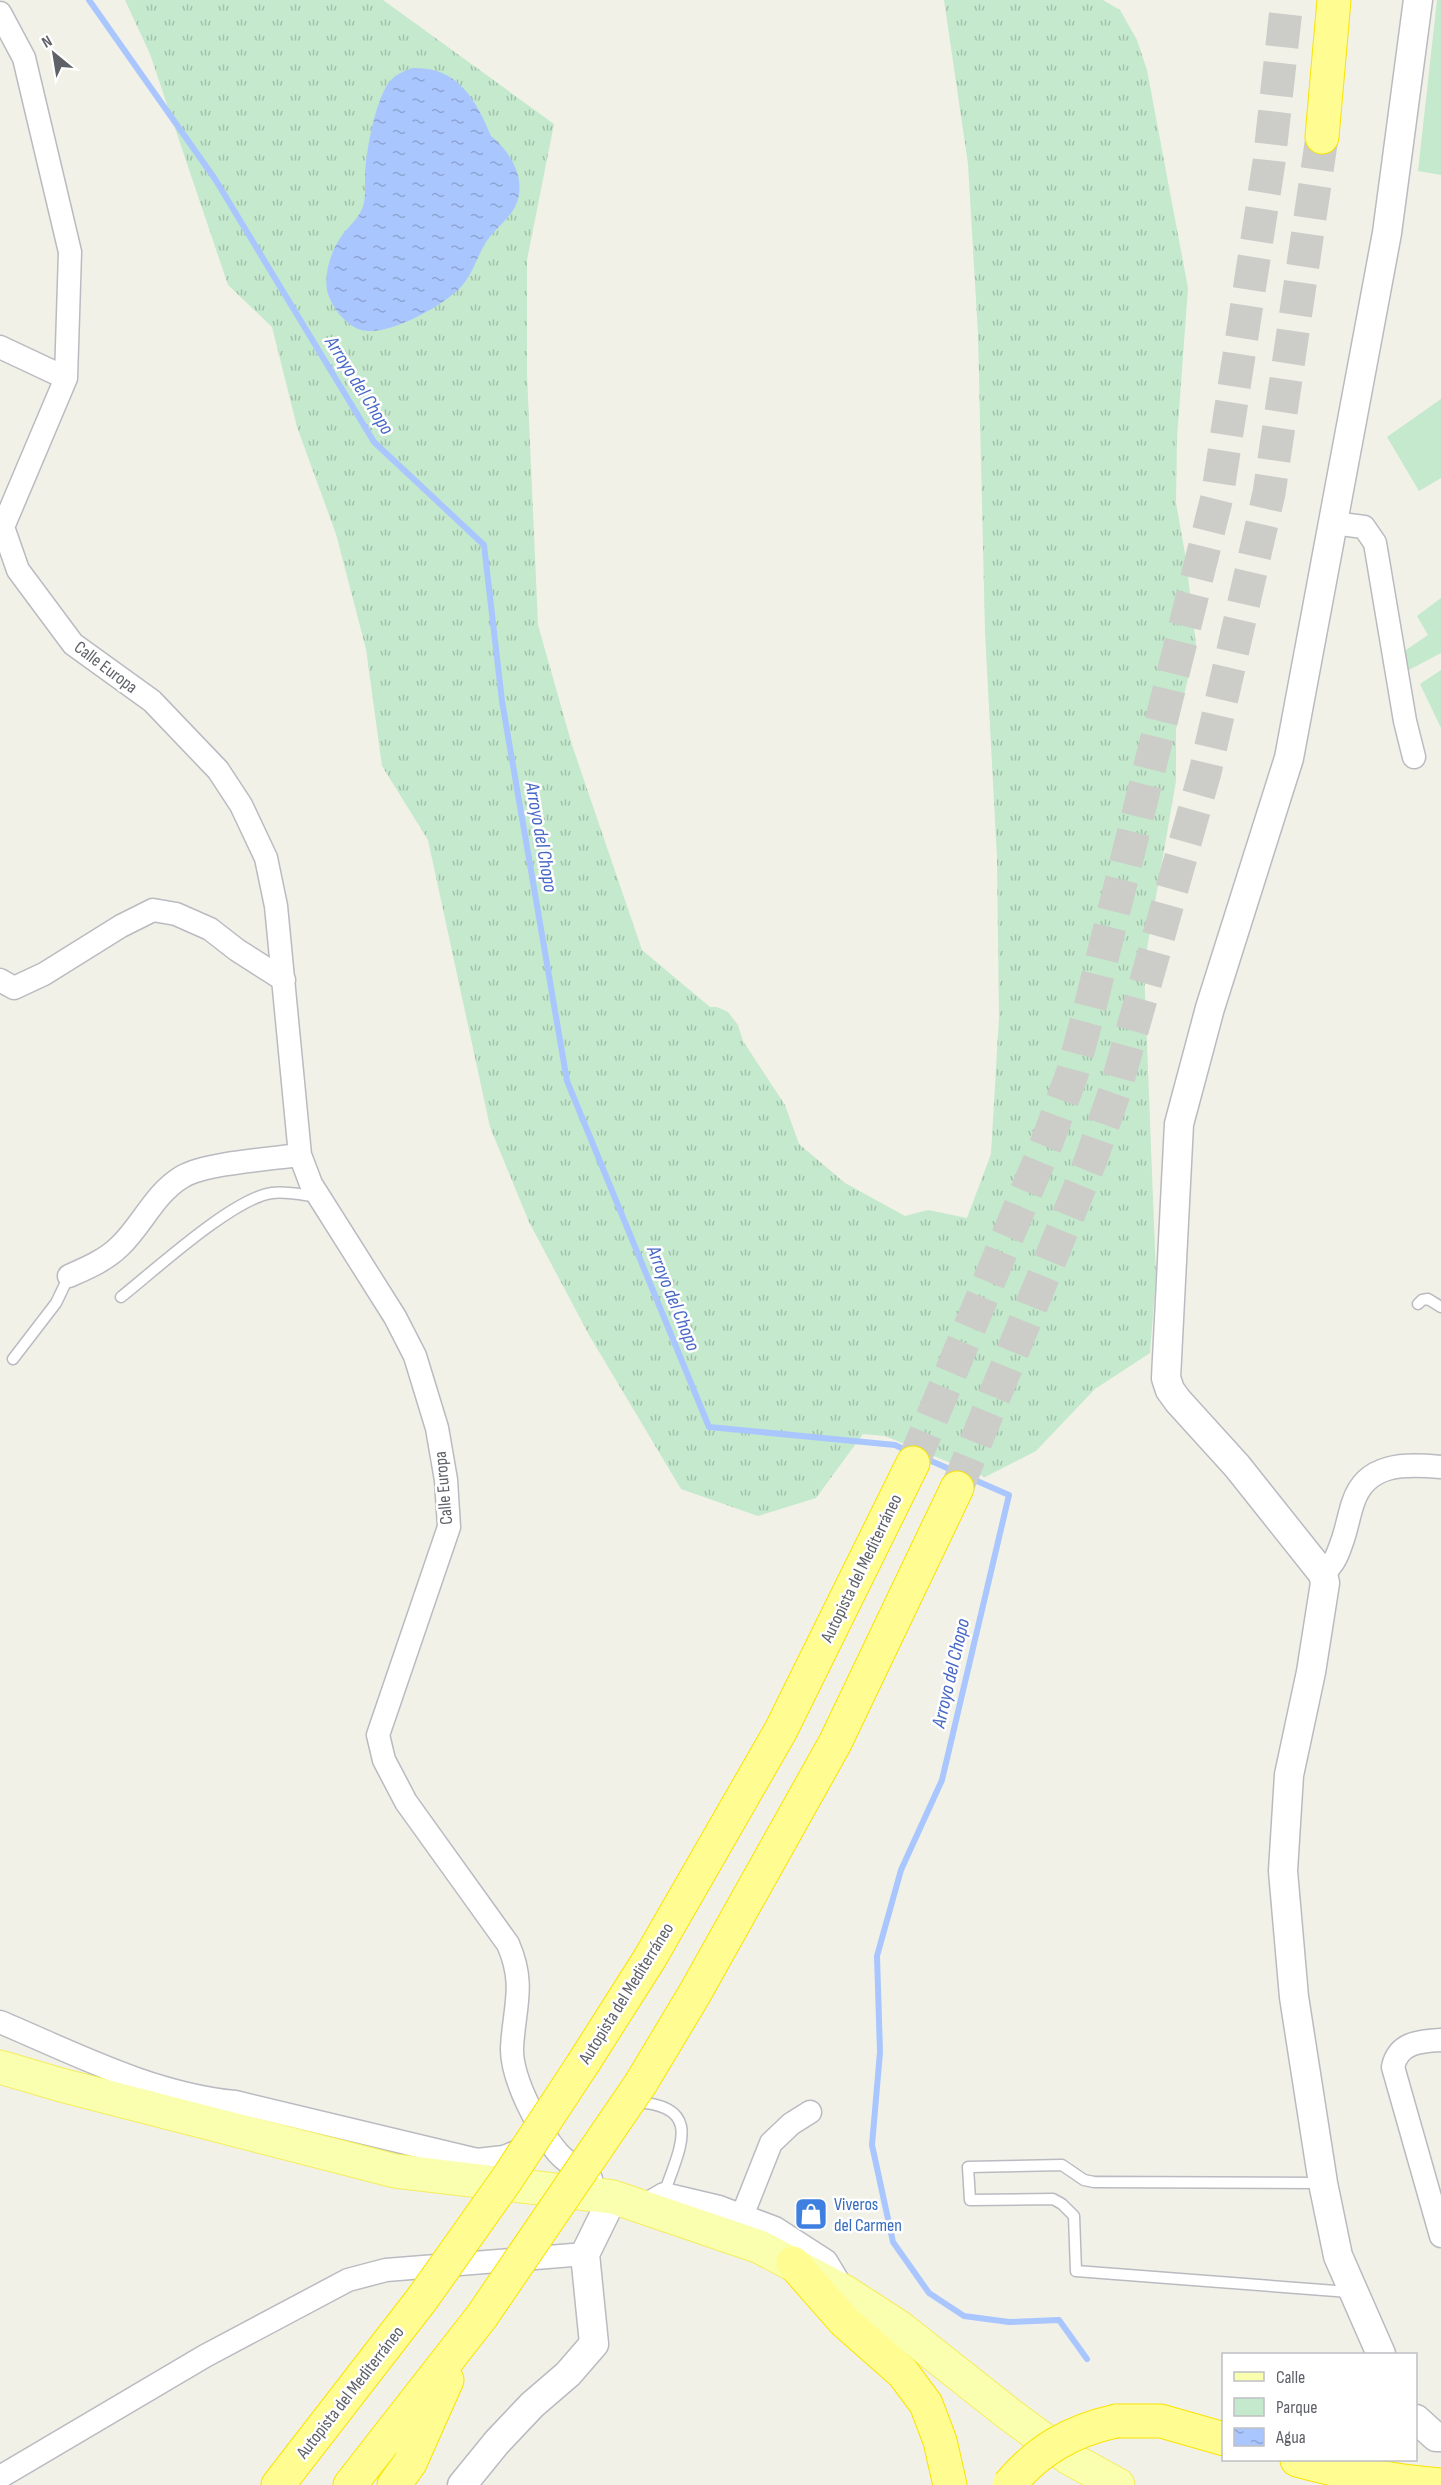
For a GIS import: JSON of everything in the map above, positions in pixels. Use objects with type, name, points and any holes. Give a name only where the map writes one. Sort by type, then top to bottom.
[{"type":"highway","points":[[1322,137],[1334,0]]},
{"type":"highway","name":"Autopista del Mediterráneo","points":[[278,2485],[422,2299],[507,2179],[650,1958],[781,1730],[913,1463]]},
{"type":"highway","points":[[350,2485],[473,2326],[695,1994],[835,1743],[957,1488]]},
{"type":"highway","points":[[793,2263],[844,2321],[903,2373],[926,2404],[940,2440],[950,2485]]},
{"type":"highway","points":[[394,2485],[410,2463],[473,2326]]},
{"type":"highway","points":[[1009,2485],[1039,2453],[1059,2440],[1078,2431],[1116,2421],[1161,2421],[1222,2438]]},
{"type":"highway","points":[[1301,2461],[1390,2481],[1441,2485]]},
{"type":"main road","points":[[0,2067],[61,2085],[395,2171],[639,2199],[760,2247],[845,2292],[899,2327],[1008,2414],[1069,2458],[1118,2485]]},
{"type":"street","points":[[1380,2353],[1338,2256],[1323,2183],[1294,1997],[1283,1871],[1289,1775],[1311,1672],[1324,1589],[1323,1574],[1237,1466],[1178,1401],[1170,1390],[1166,1378],[1179,1124],[1210,1008],[1289,758],[1387,232],[1418,0]]},
{"type":"street","points":[[0,13],[24,58],[70,252],[66,378],[0,347]]},
{"type":"street","name":"Calle Europa","points":[[66,378],[3,527],[18,570],[73,644],[152,701],[218,770],[241,805],[266,858],[276,906],[300,1155],[319,1198],[394,1317],[415,1356],[437,1428],[446,1480],[449,1527],[378,1735],[384,1760],[406,1802],[508,1944],[517,1964],[519,1985],[512,2051],[517,2074],[533,2116],[549,2138]]},
{"type":"street","points":[[1333,523],[1364,527],[1375,543],[1405,722],[1414,757]]},
{"type":"street","points":[[0,980],[14,988],[44,974],[121,926],[153,910],[176,914],[210,929],[237,950],[284,980]]},
{"type":"street","points":[[69,1276],[100,1261],[120,1246],[166,1190],[182,1177],[198,1169],[300,1155]]},
{"type":"street","points":[[1323,1574],[1335,1563],[1353,1502],[1362,1485],[1375,1473],[1392,1466],[1411,1464],[1441,1467]]},
{"type":"street","points":[[0,2022],[154,2086],[203,2099],[236,2102],[477,2160],[504,2157],[549,2138],[559,2153],[639,2199],[719,2207],[775,2228],[826,2261],[845,2292]]},
{"type":"street","points":[[1441,2040],[1407,2045],[1396,2055],[1393,2067],[1441,2236]]},
{"type":"street","points":[[742,2216],[771,2143],[791,2124],[810,2112]]},
{"type":"street","points":[[0,2477],[205,2356],[348,2280],[386,2270],[585,2254],[639,2199]]},
{"type":"street","points":[[462,2485],[532,2405],[568,2374],[594,2344],[585,2254]]},
{"type":"street","points":[[1417,2420],[1436,2437],[1441,2438]]},
{"type":"lane","points":[[121,1297],[218,1220],[252,1200],[271,1193],[289,1192],[319,1198]]},
{"type":"lane","points":[[13,1359],[56,1303],[69,1276]]},
{"type":"lane","points":[[1418,1304],[1428,1299],[1441,1307]]},
{"type":"lane","points":[[629,2092],[673,2113],[682,2123],[684,2136],[639,2199]]},
{"type":"lane","points":[[1323,2183],[1094,2182],[1084,2180],[1062,2164],[968,2168],[970,2200],[1053,2199],[1068,2208],[1074,2216],[1076,2271],[1353,2292]]},
{"type":"green space","points":[[125,0],[383,0],[554,124],[527,260],[527,375],[538,625],[572,745],[642,950],[710,1007],[717,1007],[728,1012],[738,1025],[743,1041],[785,1105],[799,1144],[845,1183],[905,1216],[928,1210],[967,1218],[991,1154],[999,1017],[997,858],[985,632],[978,334],[968,164],[944,0],[1103,0],[1120,10],[1137,40],[1147,70],[1188,288],[1177,438],[1176,503],[1186,559],[1196,645],[1176,729],[1176,781],[1144,966],[1156,1276],[1150,1353],[1095,1389],[1036,1451],[985,1477],[885,1436],[863,1434],[816,1498],[758,1516],[681,1489],[589,1335],[529,1222],[490,1127],[428,840],[382,766],[366,649],[336,534],[297,427],[272,327],[228,285],[150,54]]},
{"type":"green space","points":[[1437,0],[1441,0],[1441,175],[1418,171]]},
{"type":"green space","points":[[1441,399],[1441,478],[1419,491],[1387,437]]},
{"type":"green space","points":[[1441,598],[1441,653],[1407,671],[1403,652],[1428,635],[1417,616]]},
{"type":"green space","points":[[1441,670],[1441,728],[1420,684]]},
{"type":"water","points":[[412,68],[442,73],[453,79],[472,98],[491,136],[511,159],[518,177],[519,197],[512,212],[486,242],[471,272],[459,289],[427,312],[399,325],[372,331],[361,330],[344,319],[332,303],[326,283],[328,268],[339,240],[358,216],[363,205],[369,141],[381,98],[392,79]]},
{"type":"waterway","name":"Arroyo del Chopo","points":[[89,0],[215,179],[374,442],[484,545],[502,701],[567,1081],[709,1427],[895,1445],[910,1452]]},
{"type":"waterway","name":"Arroyo del Chopo","points":[[922,1457],[1009,1495],[942,1780],[901,1870],[877,1956],[880,2052],[872,2145],[893,2242],[929,2293],[964,2316],[1009,2322],[1059,2320],[1087,2359]]},
{"type":"tunnel","points":[[913,1463],[1047,1142],[1072,1074],[1089,1011],[1217,497],[1269,162],[1287,0]]},
{"type":"tunnel","points":[[957,1488],[1090,1162],[1115,1091],[1205,772],[1269,493],[1322,137]]},
{"type":"place","name":"Viveros del Carmen","points":[[811,2214]]}]
